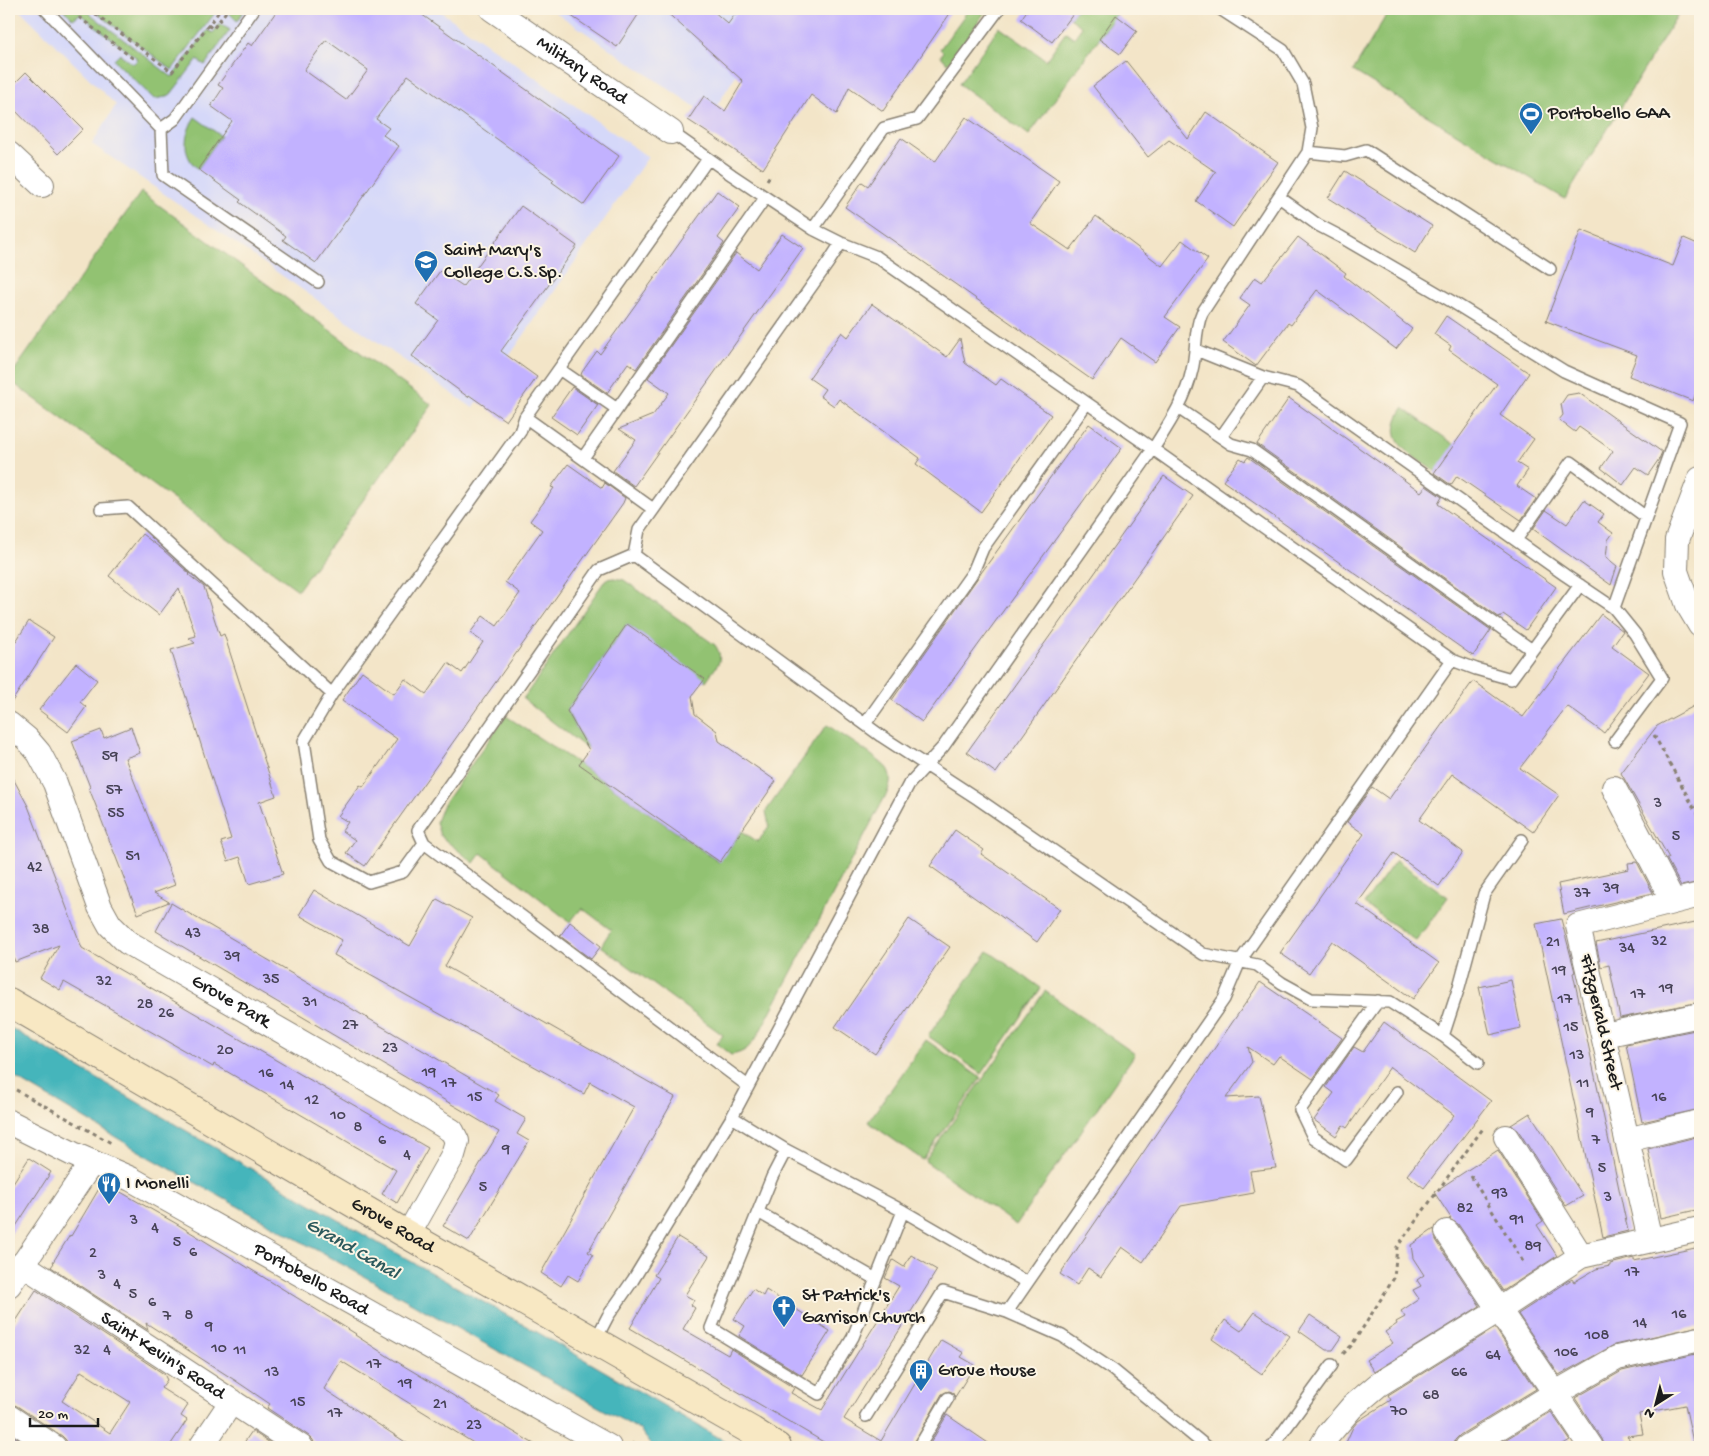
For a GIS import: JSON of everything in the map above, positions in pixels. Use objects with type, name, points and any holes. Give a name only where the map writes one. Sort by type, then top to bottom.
[{"type":"main road","name":"Grove Road","points":[[9,1002],[408,1235],[752,1430],[777,1447]]},
{"type":"street","name":"Military Road","points":[[492,9],[671,132]]},
{"type":"street","points":[[9,154],[42,185]]},
{"type":"street","points":[[1700,479],[1677,540],[1676,571],[1688,605],[1700,625]]},
{"type":"street","name":"Grove Park","points":[[9,724],[27,739],[39,753],[55,783],[100,908],[110,925],[127,942],[398,1098],[452,1132],[457,1141],[453,1155],[408,1235]]},
{"type":"street","points":[[1614,788],[1673,901]]},
{"type":"street","name":"Fitzgerald Street","points":[[1650,1240],[1578,926],[1700,895]]},
{"type":"street","points":[[1604,1035],[1700,1015]]},
{"type":"street","name":"Portobello Road","points":[[9,1122],[131,1180],[609,1447]]},
{"type":"street","points":[[1627,1140],[1700,1122]]},
{"type":"street","points":[[1506,1137],[1581,1256]]},
{"type":"street","points":[[9,1285],[92,1162]]},
{"type":"street","points":[[1321,1447],[1328,1435],[1352,1407],[1378,1385],[1498,1311],[1581,1256],[1700,1229]]},
{"type":"street","points":[[1447,1232],[1498,1311],[1591,1447]]},
{"type":"street","name":"Saint Kevin's Road","points":[[22,1264],[301,1447]]},
{"type":"street","points":[[1467,1447],[1617,1358],[1700,1339]]},
{"type":"street","points":[[201,1447],[232,1400]]},
{"type":"street","points":[[9,1417],[54,1447]]},
{"type":"lane","points":[[44,9],[161,129],[163,174],[318,282]]},
{"type":"lane","points":[[161,129],[175,119],[254,9]]},
{"type":"lane","points":[[813,229],[884,128],[917,119],[999,9]]},
{"type":"lane","points":[[595,1341],[608,1316],[633,1280],[732,1117],[909,784],[943,747],[1153,449],[1178,408],[1192,372],[1196,350],[1197,323],[1202,313],[1308,152],[1312,128],[1303,84],[1283,50],[1220,9]]},
{"type":"lane","points":[[671,132],[813,229],[841,243],[877,257],[1452,660],[1476,670],[1511,678],[1580,585]]},
{"type":"lane","points":[[1308,152],[1345,156],[1366,150],[1550,269]]},
{"type":"lane","points":[[424,843],[403,872],[369,882],[331,861],[319,840],[304,741],[332,694],[520,432],[525,417],[708,159]]},
{"type":"lane","points":[[1278,197],[1318,225],[1451,301],[1564,371],[1680,423],[1614,608]]},
{"type":"lane","points":[[583,458],[765,198]]},
{"type":"lane","points":[[634,554],[638,530],[841,243]]},
{"type":"lane","points":[[1196,350],[1263,378],[1298,386],[1614,608],[1635,634],[1662,678],[1615,741]]},
{"type":"lane","points":[[559,369],[617,409]]},
{"type":"lane","points":[[1221,437],[1263,378]]},
{"type":"lane","points":[[865,724],[973,572],[982,548],[1087,403]]},
{"type":"lane","points":[[1178,408],[1231,444],[1252,450],[1532,650]]},
{"type":"lane","points":[[525,417],[653,509]]},
{"type":"lane","points":[[1516,540],[1571,462],[1646,517]]},
{"type":"lane","points":[[101,509],[128,507],[332,694]]},
{"type":"lane","points":[[634,554],[865,724],[978,799],[1203,954],[1257,965],[1282,983],[1311,999],[1390,1002],[1443,1036],[1478,1063]]},
{"type":"lane","points":[[634,554],[599,570],[418,830],[424,843],[748,1086]]},
{"type":"lane","points":[[1007,1312],[1224,999],[1240,962],[1452,660]]},
{"type":"lane","points":[[1443,1036],[1459,987],[1484,894],[1522,840]]},
{"type":"lane","points":[[1378,1001],[1300,1110],[1313,1137],[1346,1160],[1397,1092]]},
{"type":"lane","points":[[732,1117],[786,1150],[903,1211],[1026,1282]]},
{"type":"lane","points":[[786,1150],[772,1177],[711,1328],[819,1394],[853,1337],[903,1211]]},
{"type":"lane","points":[[758,1212],[876,1279]]},
{"type":"lane","points":[[866,1416],[943,1292],[1007,1312],[1069,1340],[1112,1370],[1207,1447]]},
{"type":"lane","points":[[1272,1447],[1332,1365]]},
{"type":"lane","points":[[920,1447],[948,1398]]},
{"type":"path","points":[[89,9],[172,72],[221,9]]},
{"type":"path","points":[[208,25],[213,29],[228,9]]},
{"type":"path","points":[[74,22],[80,18],[135,60]]},
{"type":"path","points":[[1654,734],[1700,819]]},
{"type":"path","points":[[9,1086],[106,1140]]},
{"type":"path","points":[[1332,1365],[1351,1346],[1394,1278],[1397,1247],[1487,1123]]},
{"type":"path","points":[[1470,1176],[1528,1270]]},
{"type":"shaded area","name":"Saint Mary's College C.S.Sp.","points":[[19,9],[437,9],[648,157],[473,408],[92,144],[116,105]]},
{"type":"shaded area","points":[[551,9],[782,9],[737,73],[710,117]]},
{"type":"green space","points":[[63,9],[84,9],[172,77],[208,30],[213,33],[219,25],[222,25],[230,30],[205,65],[197,60],[171,94],[154,99],[114,60],[120,54],[133,64],[138,59],[80,14],[73,19]]},
{"type":"green space","points":[[92,9],[218,9],[172,70]]},
{"type":"green space","points":[[231,9],[245,9],[237,21],[228,12]]},
{"type":"green space","points":[[969,9],[987,9],[952,60],[947,63],[941,56],[943,52],[940,49]]},
{"type":"green space","points":[[1077,9],[1116,9],[1119,11],[1029,135],[959,84],[999,27],[1046,60],[1066,32],[1074,38],[1082,27],[1070,18]]},
{"type":"green space","name":"Portobello GAA","points":[[1390,9],[1681,9],[1565,199],[1353,71]]},
{"type":"green space","points":[[195,117],[221,136],[198,169],[189,157],[186,144],[188,130]]},
{"type":"green space","points":[[141,192],[432,405],[298,590],[9,380]]},
{"type":"green space","points":[[1403,408],[1455,445],[1436,472],[1409,453],[1397,439],[1395,430],[1397,420]]},
{"type":"green space","points":[[606,579],[624,580],[715,645],[720,655],[716,668],[706,681],[627,624],[567,711],[589,750],[523,699]]},
{"type":"green space","points":[[506,716],[579,764],[719,862],[742,831],[758,842],[769,826],[766,811],[827,725],[869,753],[888,770],[890,781],[887,793],[758,1035],[744,1051],[731,1055],[717,1044],[723,1035],[601,946],[611,930],[582,908],[570,922],[481,853],[474,863],[440,836],[436,822],[442,806]]},
{"type":"green space","points":[[1396,860],[1448,897],[1416,941],[1364,904]]},
{"type":"green space","points":[[988,951],[1041,988],[982,1074],[928,1036]]},
{"type":"green space","points":[[1045,991],[1135,1054],[1016,1225],[925,1161]]},
{"type":"green space","points":[[926,1040],[981,1078],[923,1160],[868,1122]]},
{"type":"water","name":"Grand Canal","points":[[9,1027],[378,1243],[537,1332],[735,1447],[653,1447],[640,1430],[151,1158],[9,1074]]},
{"type":"building","points":[[278,9],[414,9],[619,156],[584,205],[552,182],[554,180],[408,75],[376,119],[389,128],[383,135],[399,146],[316,263],[283,240],[286,236],[198,169],[232,121],[211,106],[223,88],[218,85],[248,43],[252,46]],"holes":[[[326,40],[368,70],[346,100],[304,70]]]},
{"type":"building","points":[[561,9],[642,9],[617,47]]},
{"type":"building","points":[[663,9],[711,9],[728,24],[739,9],[953,9],[883,111],[849,87],[837,114],[811,95],[763,169],[688,120],[704,96],[725,111],[743,81]]},
{"type":"building","points":[[1028,9],[1077,9],[1052,42],[1021,19]]},
{"type":"building","points":[[1116,15],[1137,31],[1120,54],[1099,39]]},
{"type":"building","points":[[1126,61],[1188,139],[1206,112],[1278,162],[1233,227],[1196,201],[1216,172],[1169,140],[1148,157],[1093,86]]},
{"type":"building","points":[[26,72],[83,129],[58,154],[9,104],[9,89]]},
{"type":"building","points":[[966,117],[1059,181],[1030,223],[1070,250],[1096,216],[1162,266],[1182,240],[1208,259],[1165,317],[1180,327],[1155,362],[1121,338],[1092,380],[845,207],[862,182],[868,186],[901,138],[935,162]]},
{"type":"building","points":[[1345,171],[1432,226],[1415,253],[1328,198]]},
{"type":"building","points":[[717,191],[740,207],[718,238],[724,243],[636,369],[628,363],[607,393],[581,375],[582,372],[597,351],[600,354]]},
{"type":"building","points":[[521,206],[577,246],[501,351],[537,377],[506,421],[469,395],[468,397],[412,356],[438,320],[416,304],[440,271],[463,286]]},
{"type":"building","points":[[1581,230],[1673,266],[1684,238],[1700,245],[1700,382],[1693,401],[1629,376],[1637,355],[1546,321]]},
{"type":"building","points":[[782,234],[803,248],[634,486],[613,471],[636,440],[619,429],[653,415],[669,393],[648,378],[736,253],[757,269]]},
{"type":"building","points":[[1298,237],[1346,273],[1344,276],[1412,329],[1396,349],[1317,290],[1291,325],[1288,323],[1256,366],[1223,342],[1250,305],[1240,298],[1255,277],[1262,282]]},
{"type":"building","points":[[872,304],[947,357],[960,339],[965,363],[996,385],[1001,379],[1051,415],[981,512],[916,464],[920,458],[839,399],[834,406],[820,396],[825,389],[809,378],[842,332],[848,337]]},
{"type":"building","points":[[1446,316],[1529,373],[1500,415],[1534,439],[1517,463],[1528,470],[1517,486],[1536,499],[1521,520],[1457,476],[1451,485],[1434,473],[1497,384],[1449,350],[1451,346],[1434,334]]},
{"type":"building","points":[[572,387],[598,405],[577,435],[551,417]]},
{"type":"building","points":[[1579,393],[1662,452],[1648,475],[1636,467],[1623,485],[1601,468],[1613,451],[1579,427],[1575,432],[1559,420],[1563,415],[1561,404],[1567,395]]},
{"type":"building","points":[[1289,398],[1421,492],[1426,486],[1442,497],[1438,504],[1556,587],[1526,630],[1503,614],[1500,618],[1257,444]]},
{"type":"building","points":[[1089,424],[1122,448],[922,722],[892,700]]},
{"type":"building","points":[[1248,457],[1491,630],[1473,656],[1223,481],[1240,458],[1245,461]]},
{"type":"building","points":[[568,464],[602,488],[605,483],[625,498],[623,503],[365,866],[346,853],[355,840],[342,831],[348,822],[338,816],[360,785],[363,787],[397,739],[342,700],[362,671],[394,694],[405,679],[426,694],[448,663],[462,673],[483,642],[470,633],[483,616],[497,626],[520,593],[505,582],[542,530],[530,521],[554,488],[551,487]]},
{"type":"building","points":[[1164,476],[1193,496],[996,773],[967,752]]},
{"type":"building","points":[[1584,500],[1604,514],[1598,522],[1613,533],[1608,540],[1606,557],[1617,566],[1611,585],[1533,529],[1546,510],[1567,524]]},
{"type":"building","points":[[142,534],[204,587],[220,636],[224,634],[276,796],[259,802],[283,874],[249,884],[240,857],[228,861],[221,842],[231,839],[171,650],[195,643],[189,638],[196,636],[179,588],[159,615],[109,576]]},
{"type":"building","points":[[1601,614],[1623,631],[1612,646],[1649,673],[1604,733],[1567,706],[1520,768],[1559,795],[1533,832],[1452,774],[1419,820],[1463,852],[1439,886],[1394,853],[1357,904],[1439,963],[1413,999],[1332,941],[1309,973],[1280,953],[1364,834],[1347,822],[1372,787],[1389,799],[1473,681],[1523,717]]},
{"type":"building","points":[[29,621],[54,637],[9,706],[9,652]]},
{"type":"building","points":[[627,624],[705,679],[692,696],[695,714],[717,731],[719,741],[776,781],[720,862],[579,764],[589,750],[567,711]]},
{"type":"building","points":[[76,663],[97,680],[80,702],[86,707],[68,732],[39,710]]},
{"type":"building","points":[[1694,706],[1700,717],[1700,882],[1681,886],[1666,858],[1669,858],[1621,773],[1657,726]]},
{"type":"building","points":[[131,727],[140,753],[125,758],[175,885],[154,893],[169,902],[138,914],[72,741],[101,730],[104,738]]},
{"type":"building","points":[[9,771],[28,806],[82,948],[428,1148],[397,1203],[382,1194],[396,1170],[214,1064],[213,1067],[64,982],[60,990],[40,978],[59,945],[15,962],[9,945]]},
{"type":"building","points":[[955,830],[984,850],[981,854],[1060,909],[1037,942],[930,866]]},
{"type":"building","points":[[1637,862],[1653,893],[1564,914],[1558,884],[1629,869],[1628,863]]},
{"type":"building","points":[[314,890],[410,946],[437,899],[472,918],[445,966],[675,1097],[588,1252],[593,1255],[578,1281],[568,1275],[561,1286],[541,1273],[634,1107],[590,1082],[584,1094],[334,955],[342,940],[299,915]]},
{"type":"building","points":[[171,903],[499,1095],[495,1101],[526,1119],[517,1134],[529,1141],[469,1241],[443,1226],[499,1132],[156,931]]},
{"type":"building","points":[[909,919],[950,947],[875,1054],[835,1027]]},
{"type":"building","points":[[1561,919],[1575,972],[1573,973],[1628,1231],[1603,1237],[1536,924]]},
{"type":"building","points":[[1700,921],[1700,1002],[1620,1018],[1609,965],[1601,967],[1596,943]]},
{"type":"building","points":[[570,922],[601,946],[591,959],[560,936]]},
{"type":"building","points":[[1511,980],[1521,1028],[1490,1035],[1479,987]]},
{"type":"building","points":[[1260,982],[1342,1038],[1313,1079],[1279,1056],[1273,1064],[1248,1047],[1252,1062],[1226,1098],[1259,1096],[1276,1168],[1250,1171],[1254,1193],[1181,1206],[1143,1262],[1122,1247],[1101,1277],[1088,1268],[1077,1285],[1060,1274]]},
{"type":"building","points":[[1384,1022],[1491,1101],[1424,1188],[1407,1175],[1454,1115],[1390,1067],[1347,1128],[1343,1125],[1336,1136],[1314,1120],[1334,1093],[1326,1087],[1354,1047],[1363,1052]]},
{"type":"building","points":[[1700,1029],[1700,1109],[1642,1122],[1626,1044]]},
{"type":"building","points":[[1530,1113],[1583,1196],[1566,1206],[1518,1130],[1511,1125]]},
{"type":"building","points":[[1700,1136],[1700,1209],[1661,1218],[1648,1149]]},
{"type":"building","points":[[1498,1150],[1543,1221],[1537,1225],[1557,1256],[1503,1291],[1458,1224],[1449,1219],[1451,1218],[1434,1192]]},
{"type":"building","points":[[29,1158],[51,1172],[9,1237],[9,1189]]},
{"type":"building","points":[[103,1182],[177,1224],[356,1334],[389,1357],[539,1447],[480,1447],[341,1361],[324,1389],[413,1447],[315,1447],[313,1440],[309,1436],[267,1408],[270,1404],[146,1323],[148,1330],[51,1267]]},
{"type":"building","points":[[1434,1229],[1436,1240],[1480,1306],[1374,1372],[1366,1360],[1393,1343],[1385,1332],[1405,1317],[1401,1311],[1419,1299],[1413,1290],[1421,1286],[1417,1280],[1424,1275],[1413,1258],[1411,1245]]},
{"type":"building","points":[[678,1237],[709,1256],[685,1295],[694,1300],[691,1305],[695,1308],[683,1329],[728,1355],[731,1349],[794,1388],[791,1393],[822,1410],[899,1286],[885,1278],[893,1260],[904,1267],[911,1255],[937,1270],[844,1419],[881,1441],[941,1340],[964,1353],[961,1357],[975,1365],[955,1397],[949,1391],[942,1394],[912,1447],[832,1447],[630,1328],[659,1278],[654,1275]]},
{"type":"building","points":[[1700,1247],[1700,1326],[1614,1345],[1559,1375],[1518,1314],[1572,1279],[1574,1282],[1596,1269],[1634,1258],[1634,1261]]},
{"type":"building","name":"St Patrick's Garrison Church","points":[[753,1289],[763,1296],[766,1290],[830,1331],[802,1375],[739,1336],[745,1326],[734,1319]]},
{"type":"building","points":[[36,1290],[164,1374],[167,1380],[161,1388],[188,1405],[181,1416],[187,1420],[169,1447],[68,1447],[66,1440],[62,1436],[17,1406],[9,1403],[9,1332]],"holes":[[[81,1371],[130,1402],[110,1433],[62,1401]]]},
{"type":"building","points":[[1255,1312],[1290,1336],[1262,1374],[1212,1339],[1225,1320],[1241,1331]]},
{"type":"building","points":[[1310,1315],[1342,1337],[1333,1350],[1326,1350],[1299,1331]]},
{"type":"building","points":[[1495,1328],[1536,1389],[1460,1435],[1455,1440],[1453,1447],[1344,1447],[1353,1427],[1358,1421],[1391,1400],[1388,1395]]},
{"type":"building","points":[[1700,1353],[1700,1441],[1693,1442],[1685,1405],[1639,1414],[1643,1434],[1627,1436],[1635,1447],[1605,1447],[1602,1439],[1575,1398],[1622,1371]]},
{"type":"building","points":[[1551,1412],[1570,1440],[1558,1447],[1493,1447]]},
{"type":"building","points":[[947,1415],[994,1447],[928,1447]]},
{"type":"building","points":[[252,1431],[276,1447],[241,1447]]},
{"type":"building","points":[[9,1433],[30,1447],[9,1447]]},
{"type":"place","name":"Portobello GAA","points":[[1531,135]]},
{"type":"place","name":"Saint Mary's College C.S.Sp.","points":[[426,283]]},
{"type":"place","name":"I Monelli","points":[[109,1205]]},
{"type":"place","name":"St Patrick's Garrison Church","points":[[784,1328]]},
{"type":"place","name":"Grove House","points":[[921,1392]]}]
